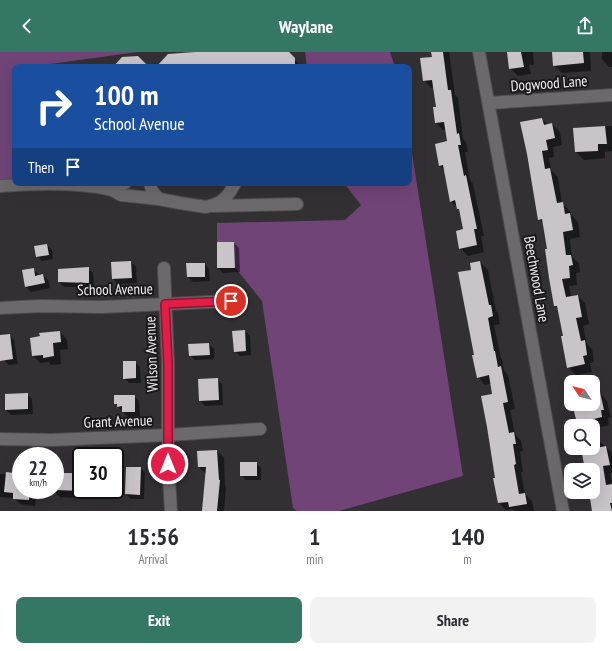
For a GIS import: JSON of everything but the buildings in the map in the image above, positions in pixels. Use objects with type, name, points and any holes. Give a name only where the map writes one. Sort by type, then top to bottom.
[{"type":"street","name":"Beechwood Lane","points":[[479,52],[563,511]]},
{"type":"street","name":"Dogwood Lane","points":[[489,103],[612,95]]},
{"type":"street","points":[[0,186],[12,185]]},
{"type":"street","points":[[89,186],[112,190],[120,195],[206,206],[297,204]]},
{"type":"street","points":[[112,190],[118,186]]},
{"type":"street","points":[[151,186],[152,191],[159,199]]},
{"type":"street","points":[[206,206],[213,205],[226,197],[233,186]]},
{"type":"street","name":"Wilson Avenue","points":[[164,268],[168,364],[168,464],[171,511]]},
{"type":"street","name":"School Avenue","points":[[0,308],[42,306],[102,307],[231,301]]},
{"type":"street","name":"Grant Avenue","points":[[0,439],[52,440],[260,429]]},
{"type":"shaded area","points":[[0,52],[138,52],[50,64],[12,64],[12,186],[56,186],[0,192]]},
{"type":"shaded area","points":[[305,52],[390,52],[394,64],[307,64]]},
{"type":"shaded area","points":[[412,153],[463,476],[339,511],[297,511],[293,508],[262,301],[217,245],[217,223],[345,220],[361,205],[346,186],[412,186]]},
{"type":"route","points":[[168,464],[168,364],[165,304],[231,301]]}]
